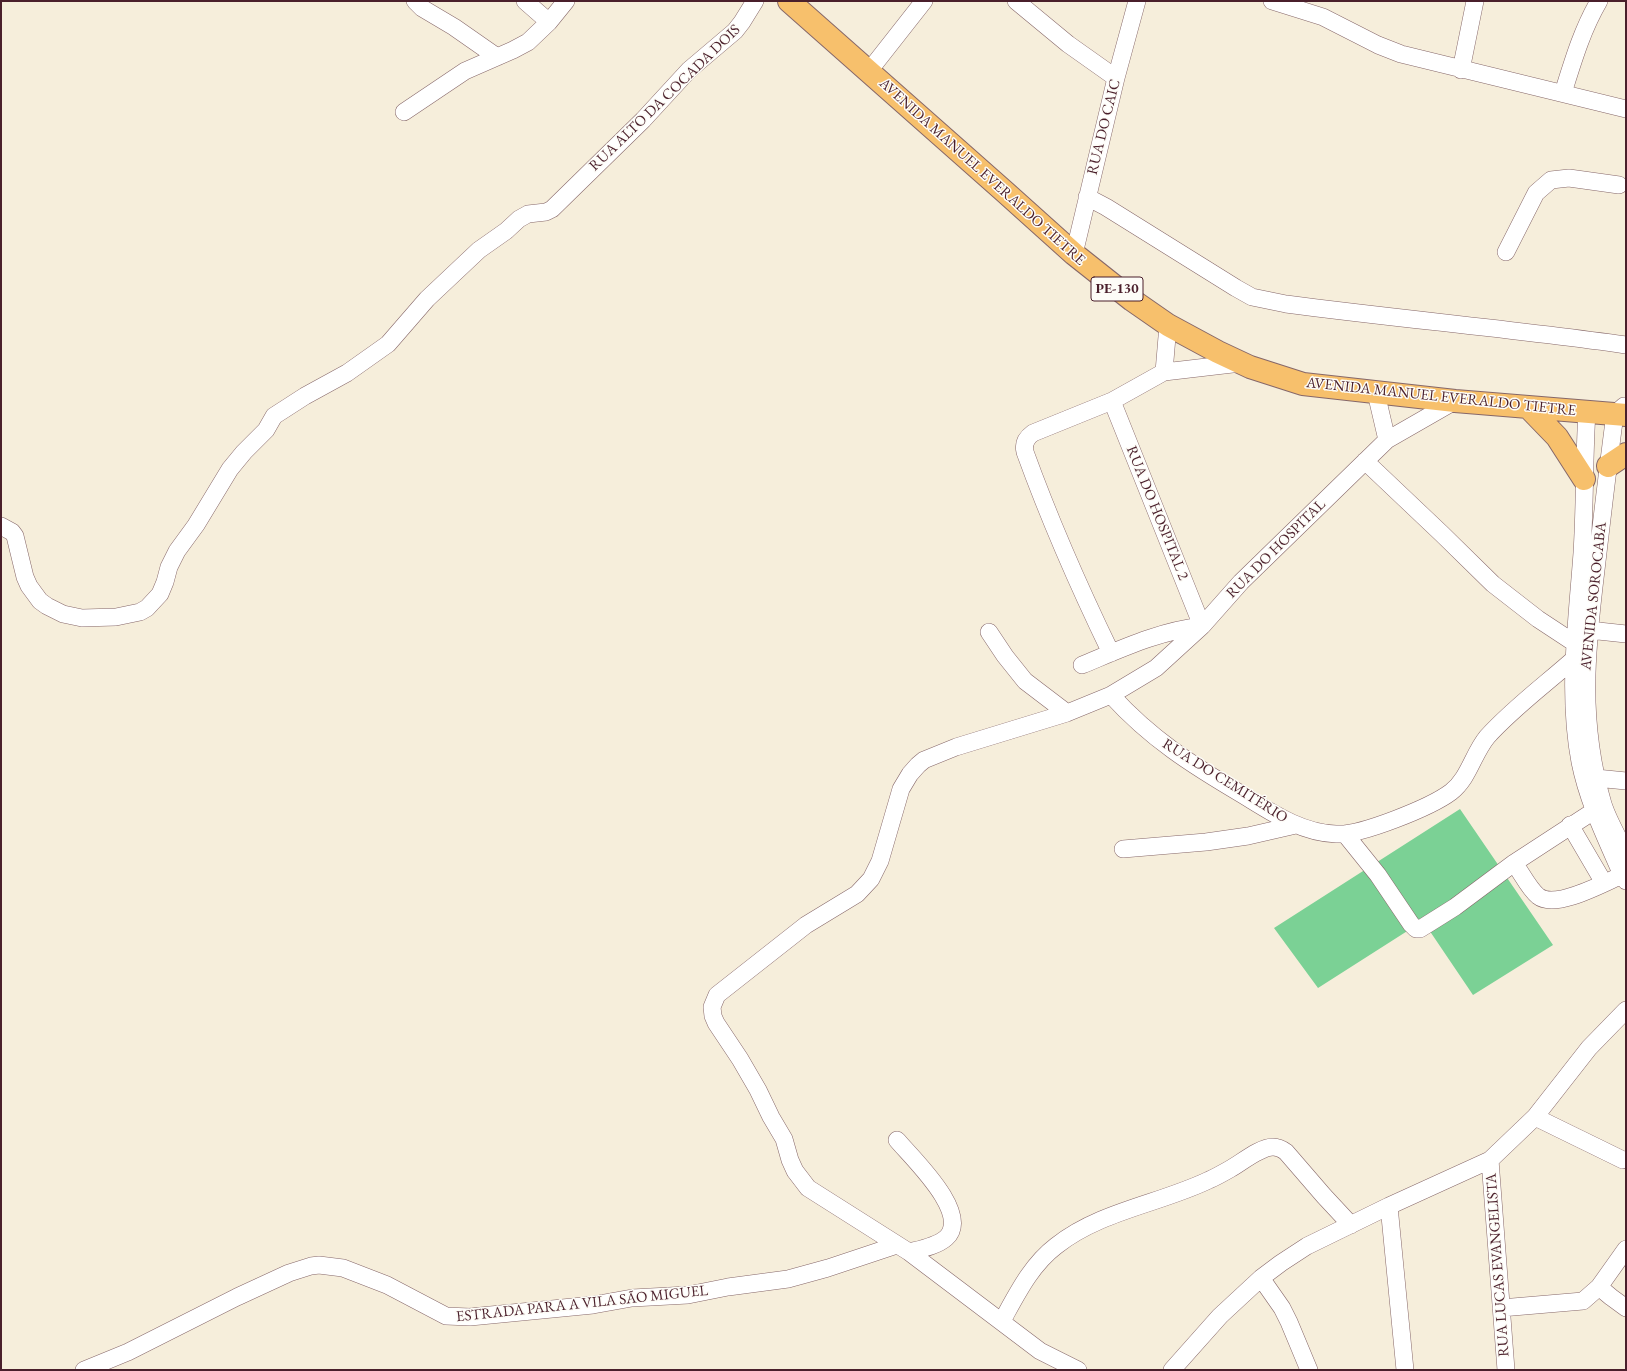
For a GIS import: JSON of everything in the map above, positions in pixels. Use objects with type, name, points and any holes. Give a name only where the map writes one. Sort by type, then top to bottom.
[{"type":"main road","name":"AVENIDA MANUEL EVERALDO TIETRE","points":[[789,1],[1074,254],[1132,300],[1168,325],[1241,363],[1272,375],[1303,384],[1455,401],[1587,411],[1622,411]]},
{"type":"main road","points":[[1528,407],[1557,437],[1584,480]]},
{"type":"main road","points":[[1608,466],[1626,454]]},
{"type":"street","points":[[415,1],[422,8],[454,27],[497,57]]},
{"type":"street","points":[[525,1],[549,22]]},
{"type":"street","points":[[404,112],[465,71],[528,42],[549,22],[566,1]]},
{"type":"street","name":"RUA ALTO DA COCADA DOIS","points":[[1,526],[12,532],[15,536],[24,576],[40,601],[47,606],[63,614],[82,618],[116,617],[140,612],[150,605],[160,594],[165,582],[168,567],[177,551],[196,525],[230,469],[244,452],[266,430],[274,416],[305,396],[348,373],[379,351],[396,337],[427,299],[479,250],[524,216],[532,213],[550,211],[643,120],[689,70],[735,31],[756,1]]},
{"type":"street","points":[[869,71],[924,1]]},
{"type":"street","points":[[1016,1],[1068,44],[1116,78]]},
{"type":"street","name":"RUA DO CAIC","points":[[1074,254],[1116,78],[1137,1]]},
{"type":"street","points":[[1272,1],[1322,17],[1378,45],[1401,54],[1461,70],[1626,109]]},
{"type":"street","points":[[1461,70],[1475,1]]},
{"type":"street","points":[[1563,93],[1579,41],[1588,19],[1599,1]]},
{"type":"street","points":[[1506,252],[1536,193],[1550,180],[1569,178],[1624,184]]},
{"type":"street","points":[[1087,197],[1106,206],[1224,282],[1252,297],[1286,304],[1556,335],[1626,345]]},
{"type":"street","points":[[1164,372],[1168,325]]},
{"type":"street","points":[[1111,653],[1082,593],[1046,512],[1025,452],[1025,444],[1030,436],[1050,426],[1112,401],[1164,372],[1241,363]]},
{"type":"street","points":[[1376,393],[1387,440]]},
{"type":"street","name":"RUA DO HOSPITAL 2","points":[[1112,401],[1202,626]]},
{"type":"street","name":"RUA DO HOSPITAL","points":[[1078,1370],[1040,1351],[1002,1321],[903,1249],[808,1188],[800,1179],[790,1160],[784,1139],[758,1090],[740,1059],[716,1023],[711,1011],[713,1003],[717,995],[806,925],[849,899],[860,891],[871,879],[880,861],[901,789],[910,774],[924,760],[956,747],[1068,713],[1111,695],[1156,668],[1202,626],[1241,582],[1387,440],[1455,401]]},
{"type":"street","name":"AVENIDA SOROCABA","points":[[1587,411],[1584,516],[1575,651],[1576,724],[1578,748],[1590,779]]},
{"type":"street","name":"AVENIDA SOROCABA","points":[[1590,779],[1586,682],[1589,630],[1608,466],[1622,411]]},
{"type":"street","name":"AVENIDA SOROCABA","points":[[1365,461],[1493,584],[1538,619],[1575,651]]},
{"type":"street","points":[[1082,665],[1161,634],[1174,630],[1202,626]]},
{"type":"street","points":[[1589,630],[1626,634]]},
{"type":"street","points":[[989,632],[1005,656],[1025,681],[1068,713]]},
{"type":"street","name":"RUA DO CEMITÉRIO","points":[[1111,695],[1146,730],[1183,758],[1277,815],[1296,825],[1326,833],[1345,834],[1364,830],[1403,815],[1439,800],[1450,793],[1462,781],[1488,736],[1575,651]]},
{"type":"street","points":[[1514,863],[1536,894],[1546,899],[1562,899],[1604,883],[1624,878],[1598,808],[1590,779],[1626,781]]},
{"type":"street","points":[[1345,834],[1378,875],[1411,924],[1416,929],[1423,928],[1514,863],[1598,808]]},
{"type":"street","points":[[1598,808],[1626,853]]},
{"type":"street","points":[[1123,849],[1206,842],[1248,836],[1296,825]]},
{"type":"street","points":[[1570,825],[1604,883]]},
{"type":"street","points":[[1172,1370],[1220,1316],[1261,1278],[1308,1246],[1389,1206],[1490,1160],[1535,1117],[1589,1048],[1626,1010]]},
{"type":"street","points":[[1535,1117],[1622,1160]]},
{"type":"street","name":"ESTRADA PARA A VILA SÃO MIGUEL","points":[[84,1370],[128,1352],[237,1297],[289,1273],[311,1266],[319,1265],[343,1268],[387,1285],[446,1316],[470,1317],[586,1305],[632,1298],[688,1295],[754,1283],[788,1279],[903,1249],[933,1245],[950,1234],[952,1220],[950,1208],[938,1188],[897,1140]]},
{"type":"street","points":[[1002,1321],[1033,1269],[1066,1238],[1088,1226],[1112,1216],[1206,1181],[1229,1170],[1269,1147],[1280,1148],[1286,1152],[1351,1225]]},
{"type":"street","name":"RUA LUCAS EVANGELISTA","points":[[1490,1160],[1506,1370]]},
{"type":"street","points":[[1389,1206],[1405,1370]]},
{"type":"street","points":[[1501,1308],[1579,1302],[1588,1299],[1599,1287],[1626,1249]]},
{"type":"street","points":[[1261,1278],[1282,1308],[1309,1370]]},
{"type":"street","points":[[1599,1287],[1626,1308]]},
{"type":"green space","points":[[1460,809],[1553,945],[1473,995],[1423,921],[1318,988],[1274,928]]}]
